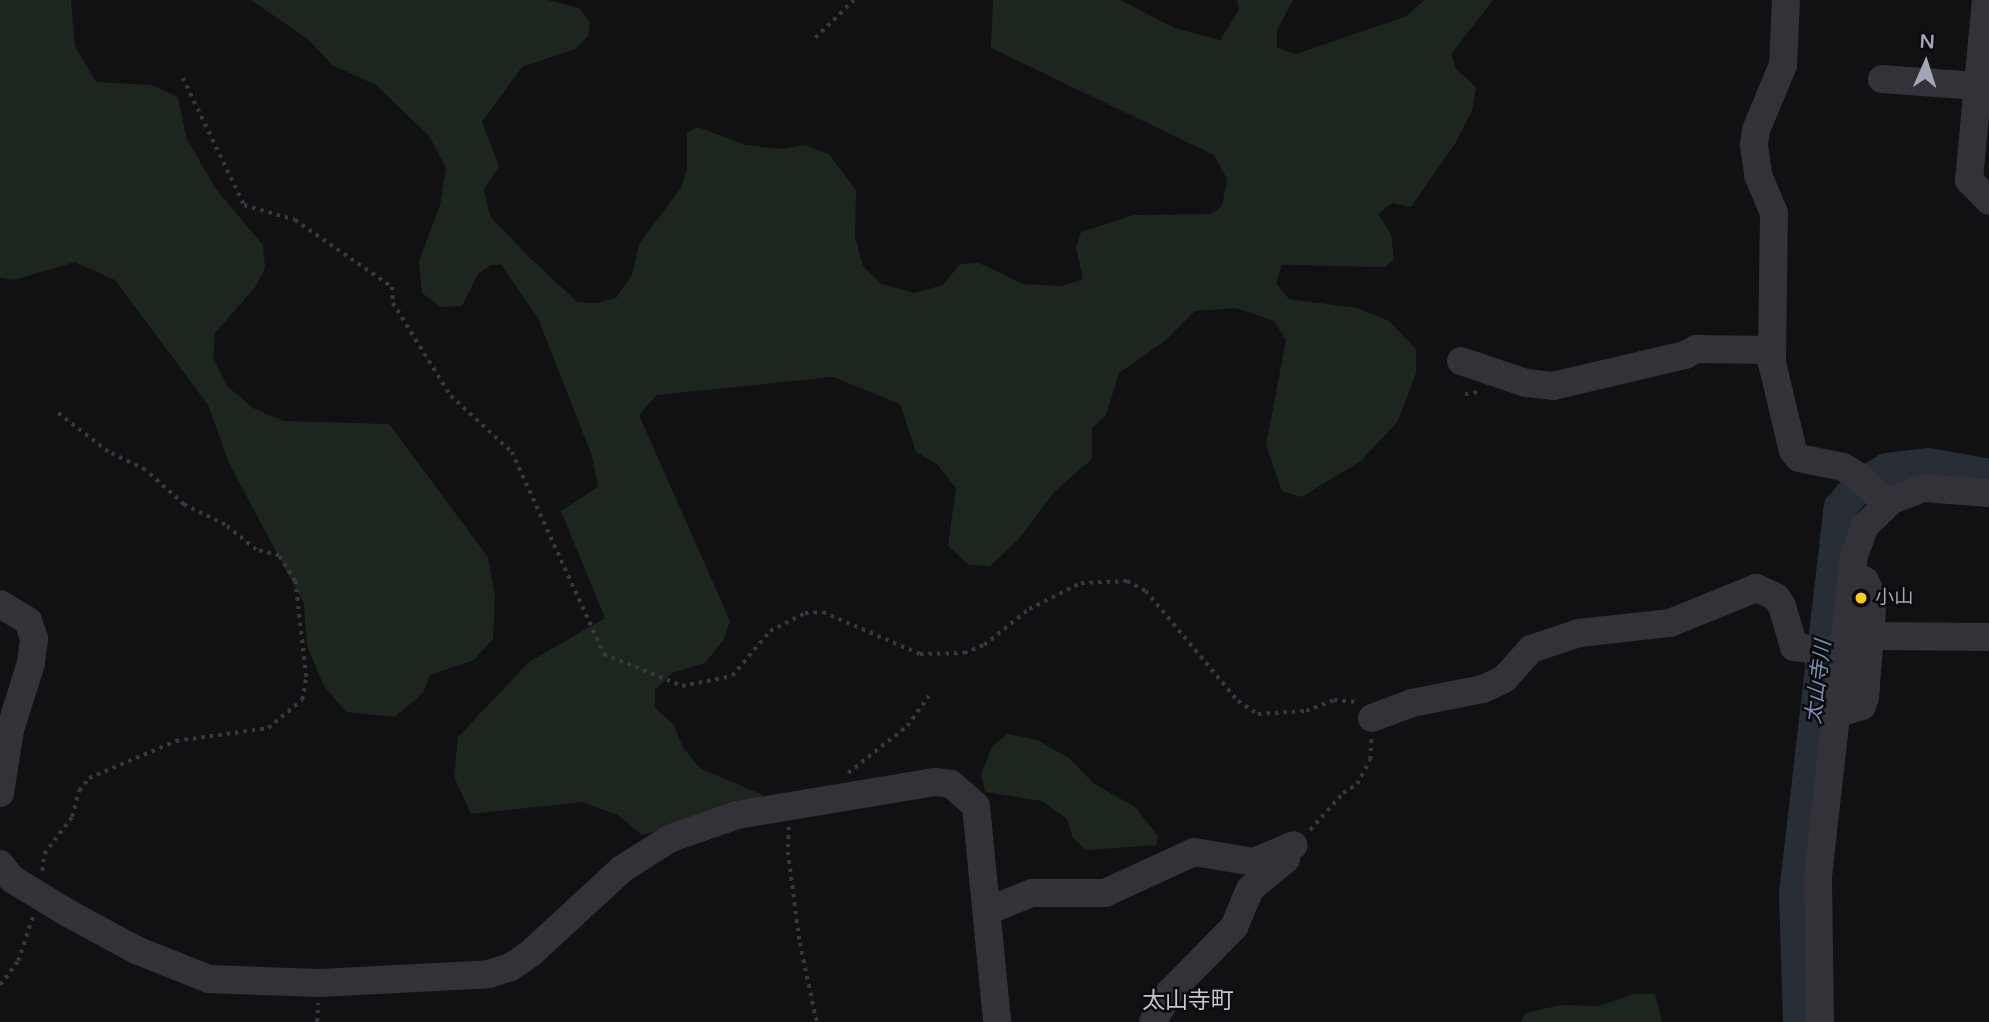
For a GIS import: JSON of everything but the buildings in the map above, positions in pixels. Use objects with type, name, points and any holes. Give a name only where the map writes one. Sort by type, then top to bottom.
[{"type":"street","points":[[1986,0],[1985,48],[1977,86],[1981,145],[1969,180],[1989,201]]},
{"type":"street","points":[[1790,7],[1783,65],[1756,130],[1755,145],[1758,176],[1774,213],[1770,350],[1793,451],[1799,458],[1850,471],[1886,504]]},
{"type":"street","points":[[1882,79],[1977,86]]},
{"type":"street","points":[[1461,361],[1526,383],[1553,386],[1685,355],[1696,349],[1770,350]]},
{"type":"street","points":[[1820,1022],[1818,876],[1839,713],[1832,651],[1865,526],[1886,504],[1924,488],[1989,493]]},
{"type":"street","points":[[1839,713],[1862,706],[1871,636],[1872,589],[1852,576]]},
{"type":"street","points":[[1372,718],[1412,703],[1483,689],[1504,679],[1531,649],[1579,633],[1670,623],[1756,588],[1776,597],[1782,606],[1794,646],[1832,651]]},
{"type":"street","points":[[0,604],[28,621],[34,638],[31,663],[10,730],[0,793]]},
{"type":"street","points":[[1871,636],[1989,637]]},
{"type":"street","points":[[0,864],[12,879],[136,950],[209,979],[320,983],[489,974],[511,967],[531,953],[622,869],[671,838],[737,815],[935,782],[965,793],[976,806],[989,909],[997,1022]]},
{"type":"street","points":[[989,909],[1032,893],[1105,893],[1194,852],[1254,862],[1294,845]]},
{"type":"street","points":[[1153,1022],[1169,993],[1234,927],[1250,889],[1290,857],[1294,845]]},
{"type":"path","points":[[815,38],[854,0]]},
{"type":"path","points":[[183,78],[244,205],[295,220],[391,287],[393,303],[451,396],[512,452],[604,654],[682,686],[732,676],[770,631],[805,613],[822,612],[920,654],[964,653],[984,645],[1036,605],[1081,583],[1127,581],[1146,591],[1238,701],[1258,714],[1306,711],[1334,700],[1352,700],[1372,718],[1370,760],[1364,773],[1294,845]]},
{"type":"path","points":[[0,985],[18,961],[39,896],[44,854],[72,817],[83,783],[176,741],[268,728],[302,700],[306,677],[295,581],[279,556],[256,550],[225,525],[184,505],[145,470],[108,453],[55,411]]},
{"type":"path","points":[[845,775],[907,726],[929,696]]},
{"type":"path","points":[[790,823],[788,852],[800,943],[817,1022]]},
{"type":"shaded area","points":[[0,0],[71,0],[75,46],[96,82],[151,85],[178,97],[186,137],[215,188],[263,245],[265,268],[256,286],[215,333],[213,357],[227,386],[253,408],[284,421],[389,424],[488,557],[495,596],[493,639],[474,660],[430,675],[423,693],[395,717],[346,712],[324,686],[307,646],[304,604],[229,463],[208,405],[115,280],[75,262],[14,280],[0,278]]},
{"type":"shaded area","points":[[251,0],[548,0],[579,8],[590,22],[588,36],[575,49],[522,67],[482,122],[499,166],[484,190],[490,216],[526,254],[577,302],[596,303],[616,298],[632,274],[639,244],[681,188],[687,169],[687,133],[698,127],[745,145],[780,149],[805,145],[829,154],[856,190],[855,237],[863,266],[882,284],[914,293],[943,285],[960,264],[979,263],[1023,284],[1062,286],[1083,279],[1076,248],[1081,232],[1134,215],[1210,214],[1222,206],[1227,179],[1214,155],[991,48],[993,0],[1120,0],[1175,28],[1220,40],[1239,10],[1237,0],[1293,0],[1277,30],[1277,48],[1296,54],[1407,16],[1424,0],[1493,0],[1451,54],[1456,69],[1476,87],[1472,111],[1456,142],[1411,207],[1392,203],[1378,214],[1391,234],[1394,259],[1385,267],[1282,265],[1276,284],[1289,299],[1358,308],[1389,321],[1416,349],[1416,373],[1398,421],[1362,460],[1302,497],[1282,491],[1266,445],[1286,340],[1274,321],[1236,308],[1195,311],[1165,341],[1119,373],[1106,415],[1092,428],[1092,459],[1054,492],[1018,540],[990,566],[969,565],[948,546],[956,488],[937,464],[916,452],[900,404],[833,377],[657,395],[639,415],[730,621],[724,639],[705,663],[672,673],[655,690],[655,708],[674,725],[683,748],[701,769],[763,795],[754,806],[642,835],[618,815],[582,802],[471,814],[454,777],[458,737],[529,662],[605,618],[561,511],[598,487],[592,456],[538,318],[501,265],[491,265],[478,274],[462,306],[441,307],[422,293],[419,261],[440,205],[446,168],[429,136],[376,85],[332,65],[309,40]]},
{"type":"shaded area","points":[[1008,734],[1037,740],[1069,758],[1094,784],[1135,807],[1158,836],[1156,845],[1086,850],[1073,838],[1067,819],[1042,801],[985,792],[981,774],[993,745]]},
{"type":"shaded area","points":[[1633,994],[1655,994],[1662,1022],[1521,1022],[1525,1013],[1561,1005],[1599,1006]]},
{"type":"waterway","name":"太山寺川","points":[[1799,1022],[1795,893],[1840,507],[1857,487],[1887,469],[1928,464],[1989,475]]},
{"type":"place","name":"小山","points":[[1861,598]]},
{"type":"district","name":"太山寺町","points":[[1188,1001]]}]
